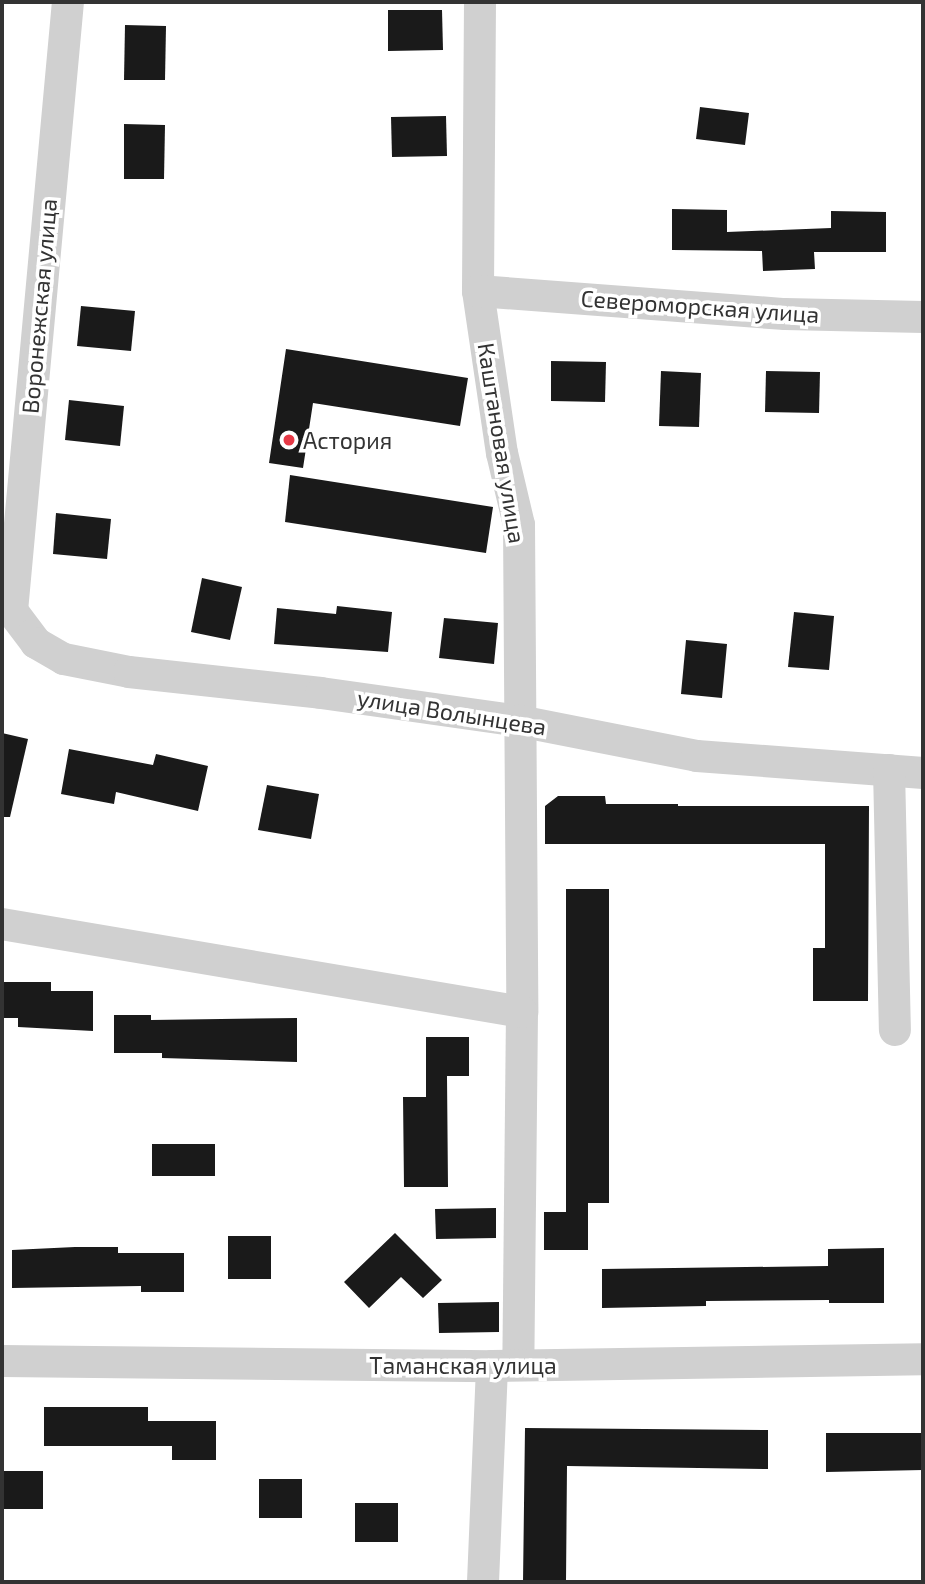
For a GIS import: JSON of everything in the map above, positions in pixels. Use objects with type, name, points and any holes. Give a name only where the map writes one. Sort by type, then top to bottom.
[{"type":"street","name":"Воронежская улица","points":[[7,610],[68,2]]},
{"type":"street","name":"Каштановая улица","points":[[480,2],[478,291],[502,453],[519,525],[522,1012],[505,1366],[483,1582]]},
{"type":"street","name":"Североморская улица","points":[[478,291],[785,314],[923,317]]},
{"type":"street","name":"улица Волынцева","points":[[7,610],[36,643],[64,659],[129,672],[321,693],[519,720],[697,755],[923,773]]},
{"type":"street","points":[[889,770],[895,1030]]},
{"type":"street","points":[[2,924],[522,1012]]},
{"type":"street","name":"Таманская улица","points":[[2,1361],[505,1366],[923,1359]]},
{"type":"building","points":[[388,10],[442,10],[443,50],[388,51]]},
{"type":"building","points":[[125,25],[166,26],[165,80],[124,80]]},
{"type":"building","points":[[700,107],[749,113],[745,145],[696,139]]},
{"type":"building","points":[[446,116],[447,156],[392,157],[391,117]]},
{"type":"building","points":[[124,124],[165,125],[164,179],[124,179]]},
{"type":"building","points":[[672,209],[727,210],[727,232],[831,228],[831,211],[886,212],[886,252],[814,252],[815,269],[763,271],[762,251],[672,250]]},
{"type":"building","points":[[81,306],[135,311],[131,351],[77,346]]},
{"type":"building","points":[[286,349],[468,378],[460,426],[313,403],[303,468],[269,463]]},
{"type":"building","points":[[551,361],[606,362],[605,402],[551,401]]},
{"type":"building","points":[[661,371],[701,373],[699,427],[659,426]]},
{"type":"building","points":[[766,371],[820,372],[819,413],[765,412]]},
{"type":"building","points":[[69,400],[124,406],[120,446],[65,440]]},
{"type":"building","name":"Астория","points":[[290,475],[493,507],[486,553],[285,522]]},
{"type":"building","points":[[56,513],[111,519],[107,559],[53,554]]},
{"type":"building","points":[[202,578],[242,587],[230,640],[191,632]]},
{"type":"building","points":[[337,606],[392,612],[388,652],[274,644],[277,608],[336,614]]},
{"type":"building","points":[[794,612],[834,616],[829,670],[788,667]]},
{"type":"building","points":[[444,618],[498,623],[494,664],[439,658]]},
{"type":"building","points":[[686,640],[727,644],[722,698],[681,694]]},
{"type":"building","points":[[2,733],[28,739],[10,817],[2,817]]},
{"type":"building","points":[[69,749],[153,765],[156,754],[208,766],[198,811],[116,792],[114,804],[61,794]]},
{"type":"building","points":[[267,785],[319,794],[311,839],[258,830]]},
{"type":"building","points":[[558,796],[605,796],[606,804],[869,806],[868,1001],[813,1001],[813,948],[825,948],[825,844],[545,844],[545,806]]},
{"type":"building","points":[[566,889],[609,889],[609,1203],[588,1203],[588,1250],[544,1250],[544,1212],[566,1212]]},
{"type":"building","points":[[2,982],[51,982],[51,991],[93,991],[93,1031],[18,1027],[18,1018],[2,1018]]},
{"type":"building","points":[[114,1015],[151,1015],[151,1020],[297,1018],[297,1062],[162,1058],[162,1053],[114,1053]]},
{"type":"building","points":[[426,1037],[469,1037],[469,1076],[447,1076],[448,1187],[404,1187],[403,1097],[426,1097]]},
{"type":"building","points":[[152,1144],[215,1144],[215,1176],[152,1176]]},
{"type":"building","points":[[496,1208],[496,1238],[436,1239],[435,1209]]},
{"type":"building","points":[[395,1233],[442,1280],[423,1298],[401,1277],[369,1308],[344,1282]]},
{"type":"building","points":[[228,1236],[271,1236],[271,1279],[228,1279]]},
{"type":"building","points":[[118,1247],[118,1253],[184,1253],[184,1292],[141,1292],[141,1286],[12,1288],[12,1250]]},
{"type":"building","points":[[884,1248],[884,1303],[829,1303],[829,1300],[706,1301],[706,1306],[602,1308],[602,1269],[828,1266],[828,1249]]},
{"type":"building","points":[[499,1302],[499,1332],[439,1333],[438,1303]]},
{"type":"building","points":[[44,1407],[148,1407],[148,1421],[216,1421],[216,1460],[172,1460],[172,1446],[44,1446]]},
{"type":"building","points":[[525,1428],[768,1430],[768,1469],[567,1466],[566,1582],[523,1582]]},
{"type":"building","points":[[826,1433],[923,1433],[923,1470],[826,1472]]},
{"type":"building","points":[[2,1471],[43,1471],[43,1509],[2,1509]]},
{"type":"building","points":[[259,1479],[302,1479],[302,1518],[259,1518]]},
{"type":"building","points":[[355,1503],[398,1503],[398,1542],[355,1542]]},
{"type":"place","name":"Астория","points":[[289,440]]}]
